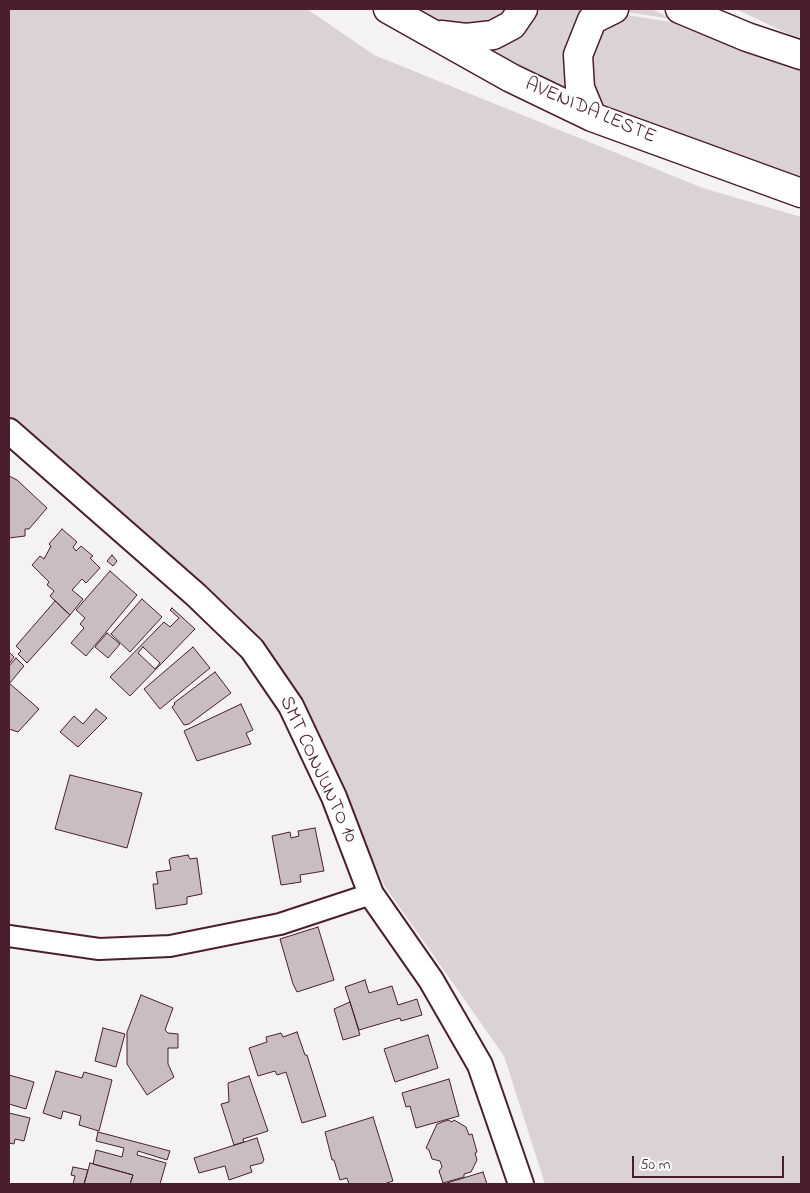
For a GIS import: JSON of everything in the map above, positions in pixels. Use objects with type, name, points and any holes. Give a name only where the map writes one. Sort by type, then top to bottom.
[{"type":"main road","name":"AVENIDA LESTE","points":[[388,9],[511,78],[592,117],[801,193]]},
{"type":"main road","points":[[432,34],[466,38],[493,35],[512,25],[523,9]]},
{"type":"main road","points":[[592,117],[580,88],[578,55],[592,20],[614,9]]},
{"type":"main road","points":[[680,9],[747,37],[801,55]]},
{"type":"street","name":"SMT CONJUNTO 10","points":[[9,431],[196,595],[252,650],[291,706],[334,797],[371,894],[431,980],[480,1065],[521,1184]]},
{"type":"street","points":[[9,936],[99,949],[170,946],[280,924],[371,894]]},
{"type":"shaded area","points":[[9,9],[307,9],[374,55],[703,188],[801,217],[801,1184],[545,1184],[504,1056],[384,885],[303,704],[9,423]]},
{"type":"shaded area","points":[[401,9],[521,9],[467,45]]},
{"type":"shaded area","points":[[522,9],[652,9],[672,19],[627,12],[592,22],[580,103],[473,48]]},
{"type":"shaded area","points":[[736,9],[801,9],[801,40]]},
{"type":"shaded area","points":[[627,15],[677,23],[801,61],[801,178],[614,114],[573,88],[594,24]]},
{"type":"building","points":[[9,476],[17,480],[47,508],[29,529],[25,529],[25,536],[9,538]]},
{"type":"building","points":[[62,529],[77,542],[73,547],[76,551],[81,546],[93,556],[90,558],[100,568],[86,583],[82,579],[72,590],[83,599],[70,615],[50,596],[54,591],[47,585],[49,582],[32,565],[40,556],[44,559],[51,546],[49,544]]},
{"type":"building","points":[[112,555],[117,561],[113,566],[107,561]]},
{"type":"building","points":[[110,571],[137,595],[86,656],[71,643],[84,628],[80,624],[85,618],[76,610]]},
{"type":"building","points":[[142,599],[162,617],[130,652],[111,634]]},
{"type":"building","points":[[55,601],[70,615],[27,663],[18,654],[21,651],[16,646]]},
{"type":"building","points":[[172,608],[195,629],[130,696],[110,677],[164,622],[170,627],[179,618],[170,610]],"holes":[[[143,647],[160,663],[155,669],[138,653]]]},
{"type":"building","points":[[107,633],[120,644],[108,658],[95,647]]},
{"type":"building","points":[[193,647],[210,668],[160,709],[144,689]]},
{"type":"building","points":[[9,652],[14,657],[9,664]]},
{"type":"building","points":[[16,658],[24,666],[9,684],[9,666]]},
{"type":"building","points":[[215,672],[231,693],[189,724],[184,725],[172,707],[174,703]]},
{"type":"building","points":[[9,683],[39,709],[18,732],[9,729]]},
{"type":"building","points":[[241,704],[253,730],[246,733],[251,744],[197,761],[184,731]]},
{"type":"building","points":[[96,709],[107,718],[78,747],[60,732],[74,716],[83,724]]},
{"type":"building","points":[[70,775],[142,793],[127,848],[55,829]]},
{"type":"building","points":[[315,828],[324,871],[300,875],[301,882],[281,885],[272,836],[290,832],[291,838],[299,836],[298,831]]},
{"type":"building","points":[[188,855],[190,859],[197,858],[202,894],[187,897],[187,904],[156,909],[153,884],[158,884],[156,872],[171,870],[169,860],[171,858]]},
{"type":"building","points":[[318,927],[334,980],[297,992],[280,939]]},
{"type":"building","points":[[365,980],[369,993],[392,986],[398,1005],[417,999],[422,1015],[401,1021],[400,1018],[359,1030],[345,987]]},
{"type":"building","points":[[141,995],[173,1008],[165,1030],[168,1033],[178,1034],[178,1048],[168,1048],[168,1064],[174,1077],[147,1095],[127,1064],[127,1032]]},
{"type":"building","points":[[350,1002],[360,1035],[343,1040],[334,1009]]},
{"type":"building","points":[[103,1028],[125,1034],[116,1067],[95,1061]]},
{"type":"building","points":[[297,1032],[305,1055],[307,1055],[326,1116],[302,1123],[286,1072],[277,1075],[275,1071],[258,1076],[249,1048],[267,1042],[266,1037],[281,1033],[283,1037]]},
{"type":"building","points":[[428,1035],[438,1068],[395,1082],[384,1049]]},
{"type":"building","points":[[56,1071],[82,1078],[84,1072],[112,1080],[99,1131],[79,1125],[81,1116],[63,1111],[61,1119],[43,1113]]},
{"type":"building","points":[[9,1075],[34,1082],[26,1109],[9,1104]]},
{"type":"building","points":[[249,1076],[268,1131],[243,1139],[244,1142],[234,1145],[221,1104],[229,1102],[228,1083]]},
{"type":"building","points":[[449,1079],[459,1116],[416,1128],[410,1106],[406,1107],[402,1093]]},
{"type":"building","points":[[9,1113],[30,1118],[24,1141],[15,1139],[14,1144],[9,1143]]},
{"type":"building","points":[[373,1117],[393,1181],[384,1184],[349,1184],[347,1178],[340,1180],[334,1160],[332,1160],[325,1132]]},
{"type":"building","points":[[448,1120],[452,1122],[454,1120],[466,1127],[469,1135],[472,1134],[477,1152],[475,1153],[477,1160],[471,1172],[464,1174],[464,1177],[443,1183],[439,1171],[442,1167],[440,1161],[432,1159],[429,1150],[426,1148],[437,1124]]},
{"type":"building","points":[[98,1132],[170,1151],[167,1160],[138,1151],[137,1155],[166,1163],[160,1184],[130,1184],[133,1175],[93,1164],[96,1150],[122,1157],[124,1148],[96,1141]]},
{"type":"building","points":[[257,1138],[264,1160],[262,1163],[250,1166],[252,1172],[229,1180],[225,1166],[199,1173],[194,1158]]},
{"type":"building","points":[[90,1163],[133,1175],[130,1184],[84,1184]]},
{"type":"building","points":[[73,1167],[88,1170],[84,1184],[73,1184],[75,1176],[71,1175]]},
{"type":"building","points":[[483,1172],[487,1184],[447,1183]]}]
